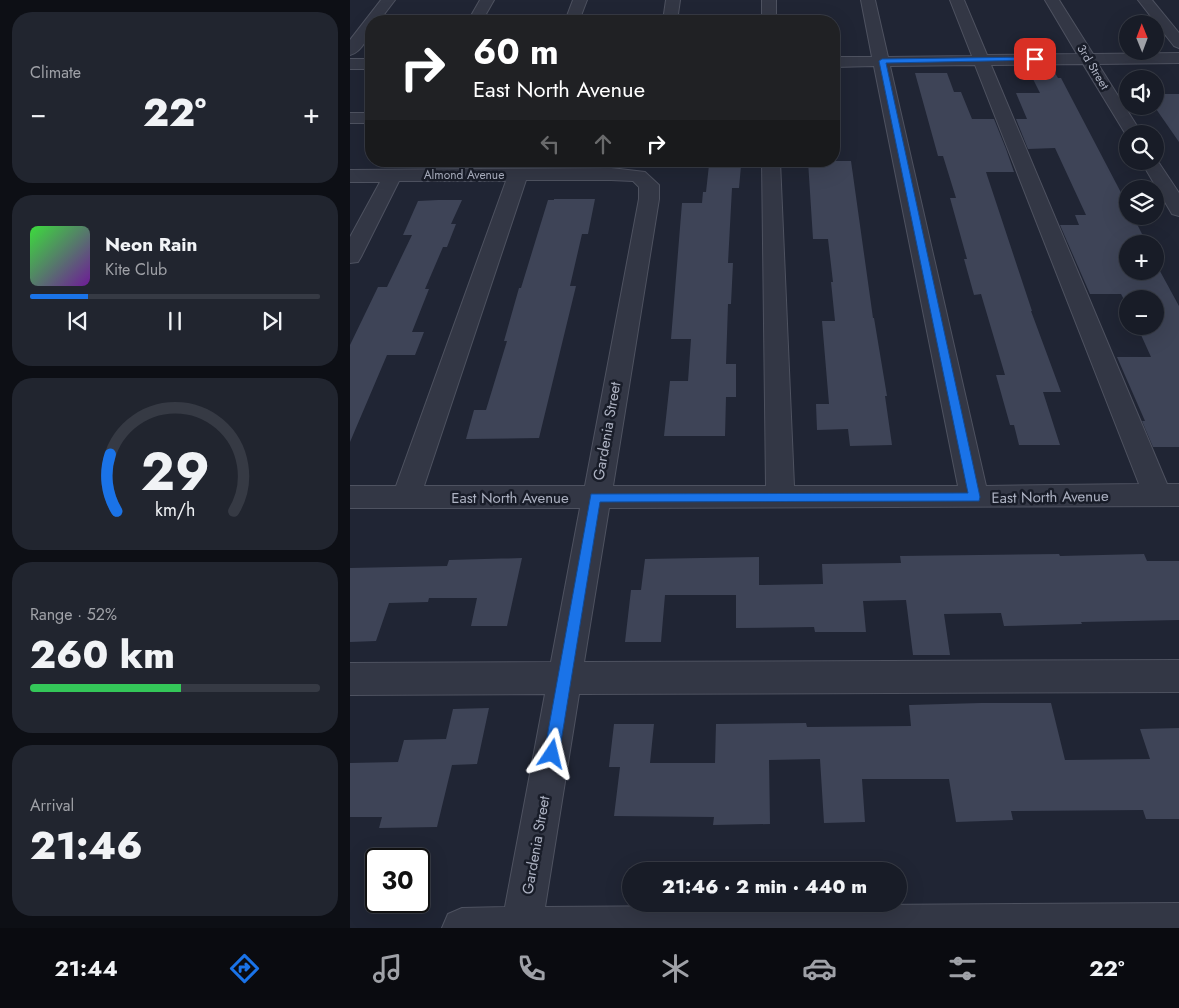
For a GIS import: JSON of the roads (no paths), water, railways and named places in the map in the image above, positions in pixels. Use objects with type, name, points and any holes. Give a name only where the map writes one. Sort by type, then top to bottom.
[{"type":"street","points":[[377,15],[388,0]]},
{"type":"street","points":[[478,15],[487,0]]},
{"type":"street","points":[[574,15],[580,0]]},
{"type":"street","points":[[671,15],[672,0]]},
{"type":"street","points":[[769,0],[769,15]]},
{"type":"street","points":[[868,0],[974,497]]},
{"type":"street","points":[[957,0],[1169,495]]},
{"type":"street","name":"3rd Street","points":[[1052,0],[1128,125]]},
{"type":"street","points":[[1145,0],[1179,43]]},
{"type":"street","points":[[350,50],[365,31]]},
{"type":"street","points":[[840,62],[1179,58]]},
{"type":"street","points":[[350,64],[365,64]]},
{"type":"street","points":[[350,118],[365,118]]},
{"type":"street","points":[[771,167],[780,497]]},
{"type":"street","points":[[1155,170],[1179,210]]},
{"type":"street","name":"Almond Avenue","points":[[350,176],[611,174],[638,176]]},
{"type":"street","points":[[406,498],[518,175]]},
{"type":"street","points":[[350,257],[393,176]]},
{"type":"street","name":"Gardenia Street","points":[[521,928],[649,199],[649,185],[638,176]]},
{"type":"street","name":"East North Avenue","points":[[350,497],[595,498],[1169,495]]},
{"type":"street","points":[[350,679],[1179,676]]},
{"type":"street","points":[[462,928],[1179,923]]}]
